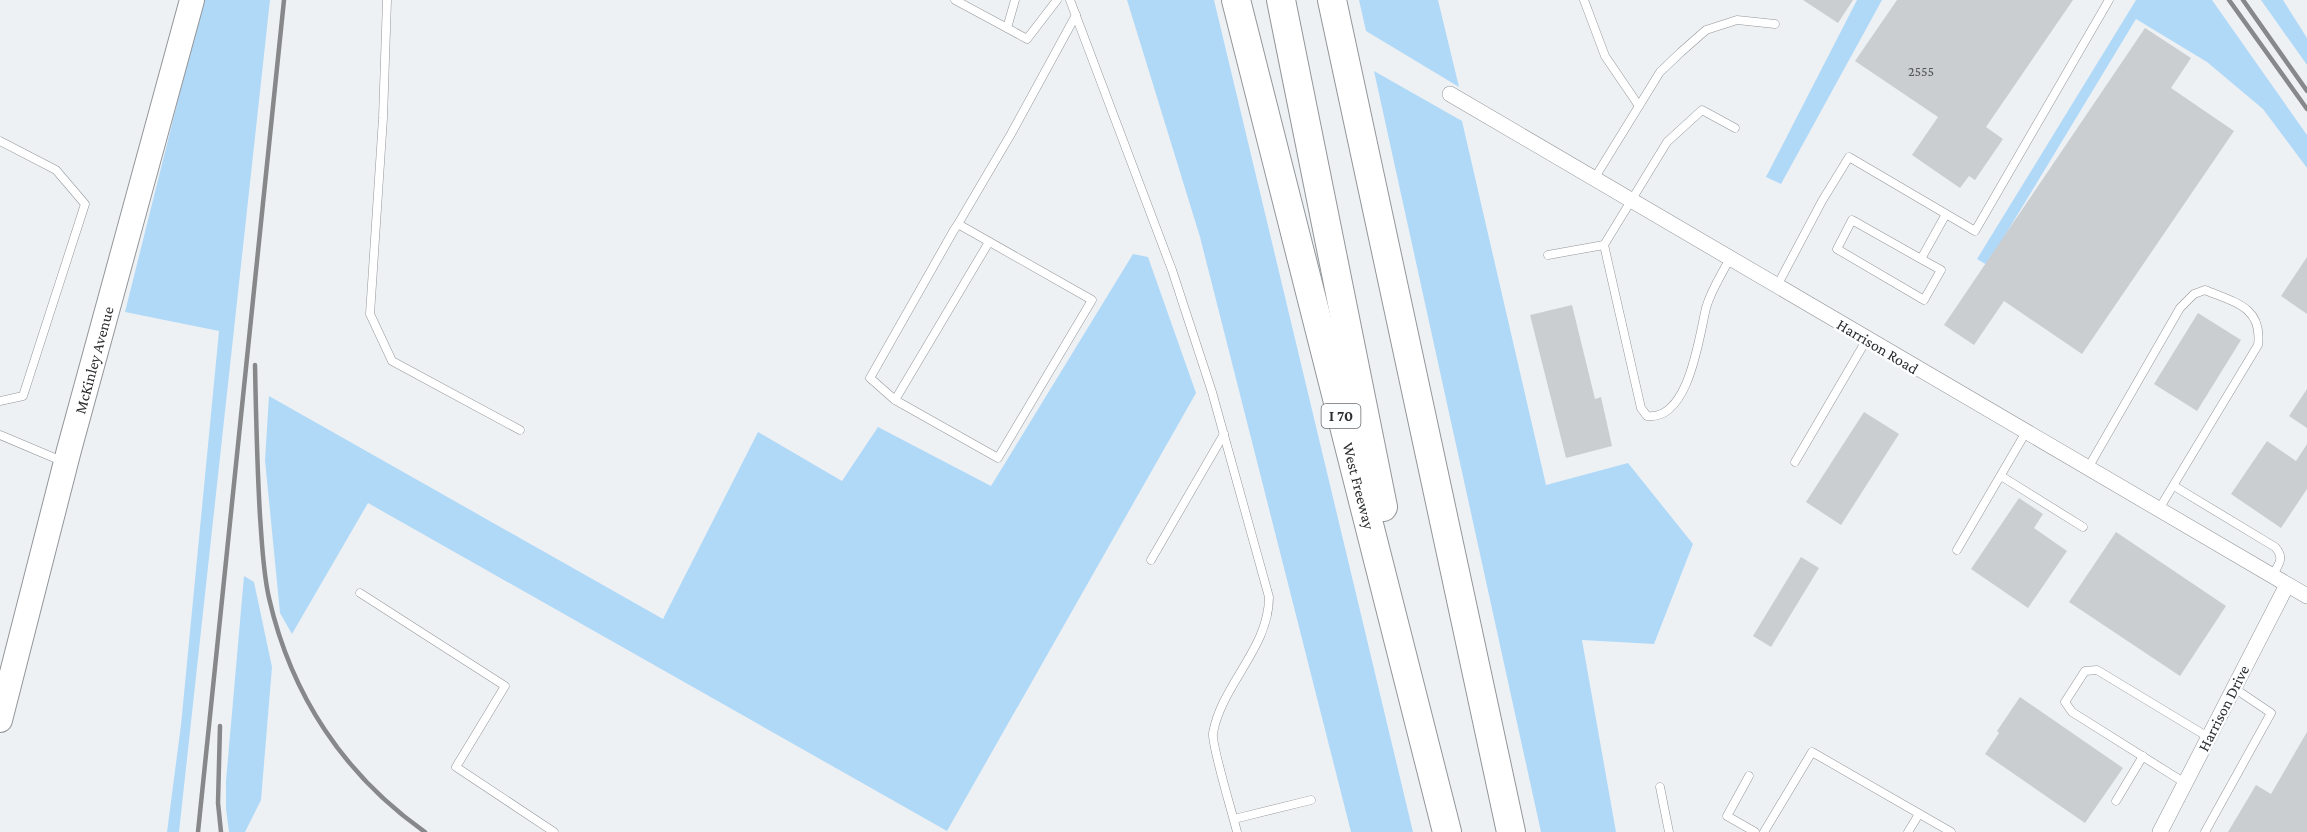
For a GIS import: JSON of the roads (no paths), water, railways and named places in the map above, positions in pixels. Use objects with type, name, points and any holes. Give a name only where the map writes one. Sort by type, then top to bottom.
[{"type":"highway","name":"West Freeway","points":[[1236,0],[1447,832]]},
{"type":"highway","points":[[1281,0],[1447,832]]},
{"type":"highway","points":[[1332,0],[1511,832]]},
{"type":"main road","name":"McKinley Avenue","points":[[0,720],[65,462],[192,0]]},
{"type":"street","name":"Harrison Road","points":[[1450,94],[2307,596]]},
{"type":"street","name":"Harrison Drive","points":[[2160,832],[2287,585]]},
{"type":"lane","points":[[387,0],[383,118],[370,314],[392,361],[520,430]]},
{"type":"lane","points":[[955,0],[1027,39],[1056,0]]},
{"type":"lane","points":[[1007,28],[1015,0]]},
{"type":"lane","points":[[1070,0],[1172,270],[1212,392],[1269,597],[1269,614],[1259,639],[1220,711],[1212,735],[1237,832]]},
{"type":"lane","points":[[1584,0],[1605,57],[1639,106]]},
{"type":"lane","points":[[1777,286],[1822,201],[1849,157],[1975,231],[2109,0]]},
{"type":"lane","points":[[958,224],[1092,300],[998,458],[895,400],[870,378],[958,224],[1011,134],[1076,15]]},
{"type":"lane","points":[[1594,178],[1660,72],[1706,30],[1737,20],[1775,24]]},
{"type":"lane","points":[[1730,258],[1712,292],[1693,364],[1682,390],[1670,410],[1658,417],[1647,416],[1641,408],[1604,245],[1667,142],[1702,110],[1734,128]]},
{"type":"lane","points":[[0,141],[56,170],[85,204],[23,396],[0,401]]},
{"type":"lane","points":[[1921,258],[1946,214]]},
{"type":"lane","points":[[1852,220],[1921,258],[1941,270],[1924,300],[1836,249],[1852,220]]},
{"type":"lane","points":[[895,400],[989,242]]},
{"type":"lane","points":[[1548,255],[1604,245]]},
{"type":"lane","points":[[2088,468],[2180,308],[2194,294],[2205,290],[2243,306],[2253,314],[2259,333],[2258,345],[2159,509]]},
{"type":"lane","points":[[1795,462],[1867,339]]},
{"type":"lane","points":[[1957,550],[2026,432]]},
{"type":"lane","points":[[1151,560],[1224,434]]},
{"type":"lane","points":[[0,435],[65,462]]},
{"type":"lane","points":[[2001,476],[2083,527]]},
{"type":"lane","points":[[2174,486],[2275,547],[2281,553],[2282,559],[2272,576]]},
{"type":"lane","points":[[360,593],[505,686],[456,767],[554,832]]},
{"type":"lane","points":[[2185,783],[2072,712],[2065,702],[2085,671],[2097,670],[2208,736]]},
{"type":"lane","points":[[2205,832],[2271,713],[2234,688]]},
{"type":"lane","points":[[1764,832],[1812,752],[1952,832]]},
{"type":"lane","points":[[2116,801],[2143,756]]},
{"type":"lane","points":[[1749,776],[1727,816],[1755,832]]},
{"type":"lane","points":[[1660,787],[1669,832]]},
{"type":"lane","points":[[1234,819],[1311,800]]},
{"type":"lane","points":[[1908,832],[1919,814]]},
{"type":"railway","points":[[198,832],[284,0]]},
{"type":"railway","points":[[2229,0],[2307,109]]},
{"type":"railway","points":[[2243,0],[2307,91]]},
{"type":"railway","points":[[255,365],[258,478],[265,578],[279,634],[291,667],[325,730],[346,758],[396,810],[425,832]]},
{"type":"railway","points":[[220,726],[218,803],[221,832]]}]
